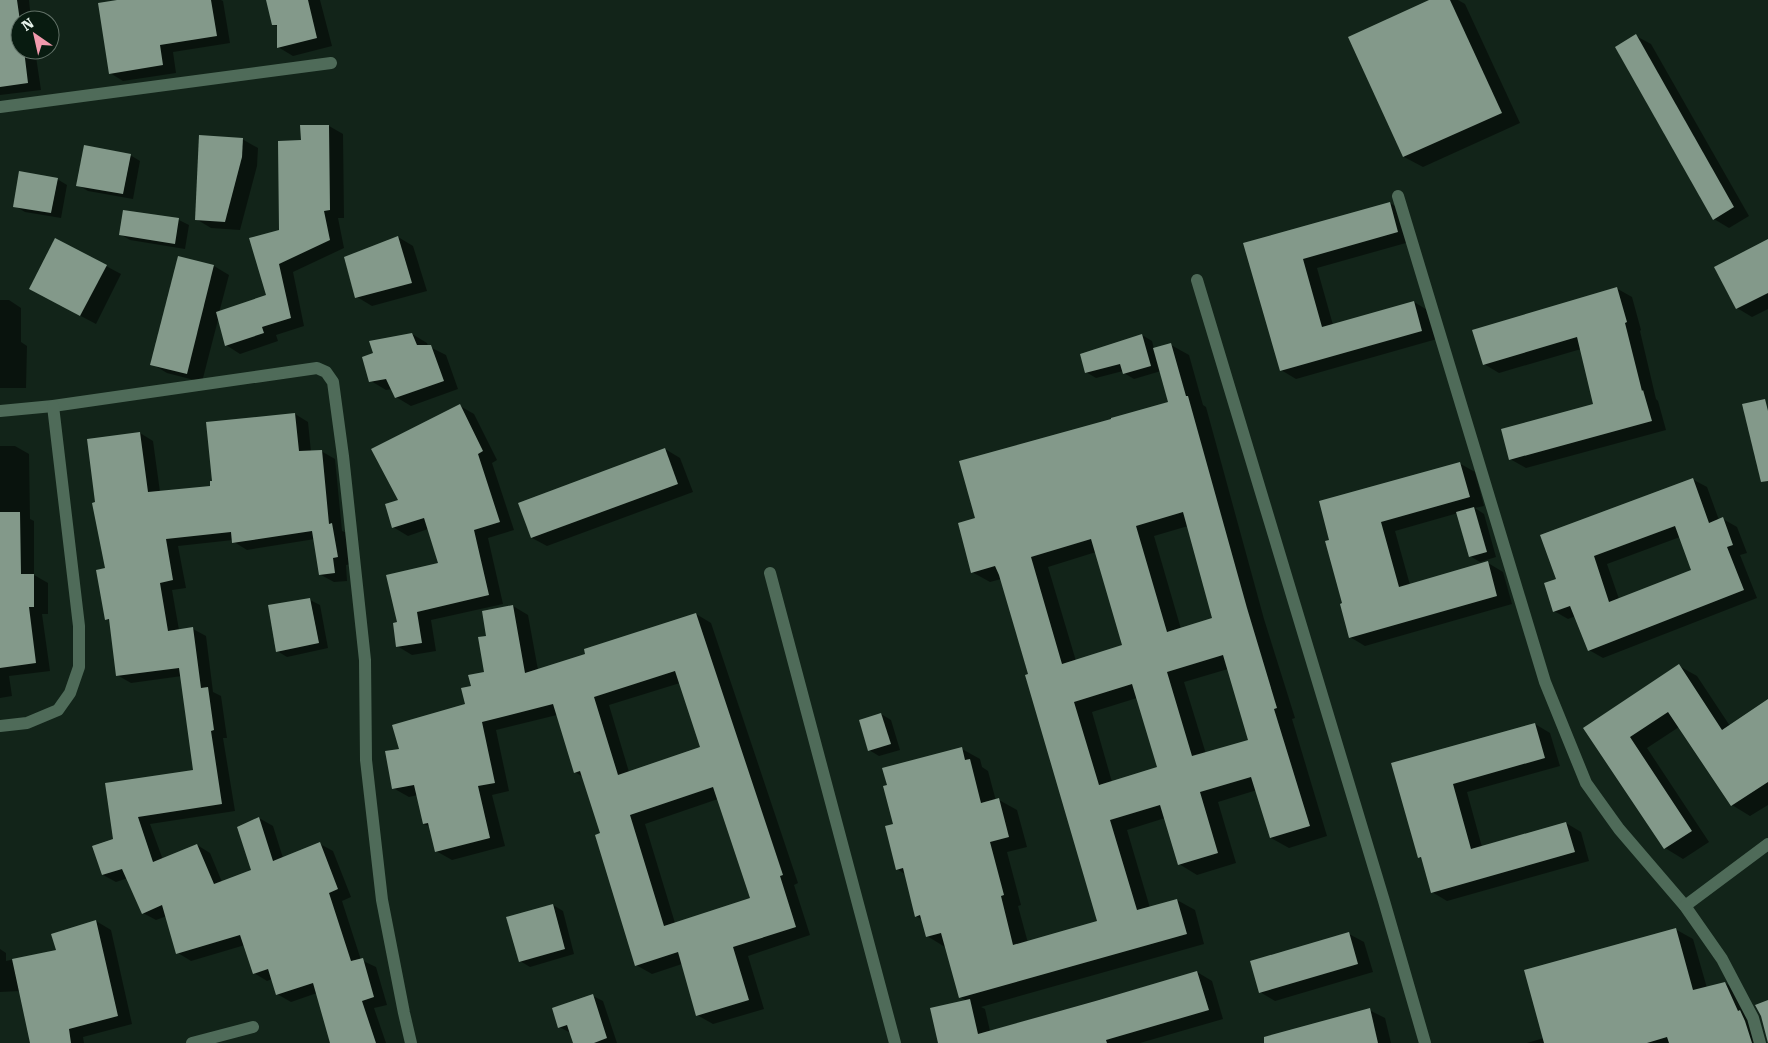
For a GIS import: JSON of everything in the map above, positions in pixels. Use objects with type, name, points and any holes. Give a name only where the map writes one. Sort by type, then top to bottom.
[{"type":"street","points":[[0,108],[332,63]]},
{"type":"street","points":[[1398,196],[1544,682],[1586,783],[1619,829],[1685,906],[1722,959],[1753,1018],[1760,1043]]},
{"type":"street","points":[[1196,280],[1384,901],[1425,1043]]},
{"type":"street","points":[[0,411],[53,406],[317,368],[326,372],[333,382],[365,660],[366,760],[381,891],[411,1043]]},
{"type":"street","points":[[0,726],[27,723],[58,710],[70,693],[78,667],[79,626],[53,406]]},
{"type":"street","points":[[770,573],[895,1043]]},
{"type":"street","points":[[1685,906],[1768,844]]},
{"type":"street","points":[[192,1043],[253,1027]]},
{"type":"building","points":[[0,0],[17,0],[18,10],[10,10],[10,60],[25,60],[28,83],[0,87]]},
{"type":"building","points":[[117,0],[211,0],[217,36],[160,45],[163,65],[109,74],[98,3]]},
{"type":"building","points":[[266,0],[308,0],[317,38],[277,48],[277,25],[272,25]]},
{"type":"building","points":[[1429,0],[1450,0],[1502,113],[1403,157],[1348,37]]},
{"type":"building","points":[[1636,34],[1734,207],[1713,220],[1615,47]]},
{"type":"building","points":[[300,125],[329,125],[330,210],[324,211],[330,240],[279,264],[291,318],[262,327],[264,333],[225,346],[216,312],[266,295],[249,238],[279,230],[278,141],[301,140]]},
{"type":"building","points":[[199,135],[243,138],[242,157],[225,222],[195,220]]},
{"type":"building","points":[[84,145],[131,154],[123,194],[76,186]]},
{"type":"building","points":[[19,171],[58,178],[51,213],[13,207]]},
{"type":"building","points":[[1390,202],[1398,232],[1303,259],[1322,327],[1414,301],[1422,331],[1280,371],[1243,243]]},
{"type":"building","points":[[123,210],[179,218],[175,244],[119,235]]},
{"type":"building","points":[[398,236],[412,283],[355,298],[344,257]]},
{"type":"building","points":[[55,238],[107,265],[80,316],[29,289]]},
{"type":"building","points":[[1768,239],[1768,293],[1736,309],[1714,267]]},
{"type":"building","points":[[178,256],[214,265],[187,374],[150,365]]},
{"type":"building","points":[[1617,287],[1627,322],[1625,323],[1642,391],[1652,421],[1509,460],[1501,429],[1593,404],[1577,337],[1483,365],[1472,330]]},
{"type":"building","points":[[412,333],[417,345],[431,345],[444,381],[395,398],[386,379],[369,382],[362,357],[373,353],[369,341]]},
{"type":"building","points":[[1142,334],[1151,366],[1123,374],[1120,364],[1085,373],[1080,354]]},
{"type":"building","points":[[1171,343],[1186,396],[1188,396],[1277,708],[1274,709],[1310,826],[1270,838],[1251,777],[1200,792],[1218,853],[1178,865],[1160,805],[1110,820],[1137,910],[1177,899],[1187,934],[959,998],[941,933],[926,937],[920,915],[915,917],[903,868],[896,870],[885,826],[893,824],[883,786],[887,785],[882,768],[962,747],[965,760],[970,759],[981,803],[999,798],[1009,837],[990,842],[1004,895],[1001,896],[1013,945],[1097,921],[1025,675],[1028,674],[999,575],[995,566],[971,573],[958,523],[975,518],[959,461],[1168,402],[1153,348]],"holes":[[[1183,512],[1212,618],[1167,632],[1136,526]],[[1091,539],[1122,645],[1062,664],[1031,557]],[[1223,655],[1248,740],[1192,756],[1167,672]],[[1132,684],[1157,767],[1099,785],[1074,702]]]},
{"type":"building","points":[[1765,399],[1768,411],[1768,481],[1761,482],[1742,404]]},
{"type":"building","points":[[460,404],[483,451],[478,454],[500,522],[474,530],[489,595],[417,612],[422,643],[396,647],[393,623],[397,622],[386,575],[438,563],[424,518],[392,528],[385,504],[398,500],[371,449]]},
{"type":"building","points":[[295,413],[299,451],[322,450],[329,524],[332,523],[338,557],[333,558],[335,573],[319,575],[312,531],[232,543],[231,532],[166,539],[173,580],[160,583],[168,631],[193,627],[201,688],[208,687],[214,730],[211,731],[222,804],[138,817],[153,862],[197,844],[214,884],[251,870],[237,827],[259,817],[273,861],[320,842],[338,889],[329,893],[351,961],[363,958],[374,997],[362,1001],[376,1043],[330,1043],[313,983],[276,995],[268,969],[253,974],[240,935],[176,954],[162,905],[142,914],[122,869],[102,875],[92,846],[113,839],[105,783],[193,770],[179,668],[116,676],[109,619],[105,620],[96,570],[105,568],[92,503],[95,502],[87,439],[140,432],[148,492],[210,486],[210,481],[212,481],[206,422]]},
{"type":"building","points":[[665,448],[678,484],[531,538],[518,503]]},
{"type":"building","points":[[1460,462],[1470,497],[1381,522],[1399,587],[1488,561],[1497,596],[1349,638],[1340,604],[1342,603],[1325,541],[1329,540],[1319,501]]},
{"type":"building","points":[[1693,478],[1709,523],[1723,517],[1733,545],[1727,547],[1744,590],[1588,651],[1570,606],[1553,612],[1544,583],[1556,579],[1540,535]],"holes":[[[1675,526],[1691,570],[1609,602],[1594,556]]]},
{"type":"building","points":[[1474,507],[1487,552],[1469,557],[1456,512]]},
{"type":"building","points":[[0,512],[20,512],[21,574],[34,574],[34,607],[29,607],[36,663],[0,668]]},
{"type":"building","points":[[310,598],[319,643],[276,652],[268,605]]},
{"type":"building","points":[[513,605],[525,673],[585,654],[584,649],[696,613],[783,875],[780,876],[796,927],[733,947],[749,1000],[696,1016],[678,952],[635,966],[595,835],[600,833],[580,771],[574,773],[553,704],[482,722],[495,783],[478,786],[490,838],[435,852],[428,823],[423,824],[414,785],[392,789],[385,751],[399,749],[392,725],[465,704],[461,688],[471,686],[468,675],[484,672],[478,637],[486,636],[482,611]],"holes":[[[675,671],[700,747],[618,775],[594,697]],[[713,787],[750,898],[664,926],[630,815]]]},
{"type":"building","points":[[1679,664],[1722,730],[1768,699],[1768,782],[1731,806],[1668,712],[1630,737],[1692,831],[1664,849],[1583,728]]},
{"type":"building","points":[[881,713],[891,744],[868,751],[859,720]]},
{"type":"building","points":[[1535,723],[1545,758],[1453,784],[1471,849],[1566,822],[1575,852],[1431,893],[1421,857],[1418,858],[1391,763]]},
{"type":"building","points":[[553,904],[565,949],[519,962],[506,917]]},
{"type":"building","points":[[96,920],[118,1016],[69,1029],[71,1043],[30,1043],[12,959],[56,950],[51,934]]},
{"type":"building","points":[[1676,928],[1693,990],[1725,982],[1738,1011],[1740,1010],[1745,1021],[1752,1043],[1669,1043],[1667,1037],[1647,1043],[1544,1043],[1524,970]]},
{"type":"building","points":[[1349,932],[1358,964],[1259,993],[1250,961]]},
{"type":"building","points":[[1197,971],[1209,1010],[1106,1040],[1107,1043],[938,1043],[930,1008],[970,999],[978,1034]]},
{"type":"building","points":[[593,994],[607,1038],[594,1043],[573,1043],[567,1025],[558,1028],[552,1008]]},
{"type":"building","points":[[1768,1000],[1768,1043],[1761,1016],[1755,1005]]},
{"type":"building","points":[[1370,1008],[1378,1043],[1264,1043],[1264,1037]]}]
